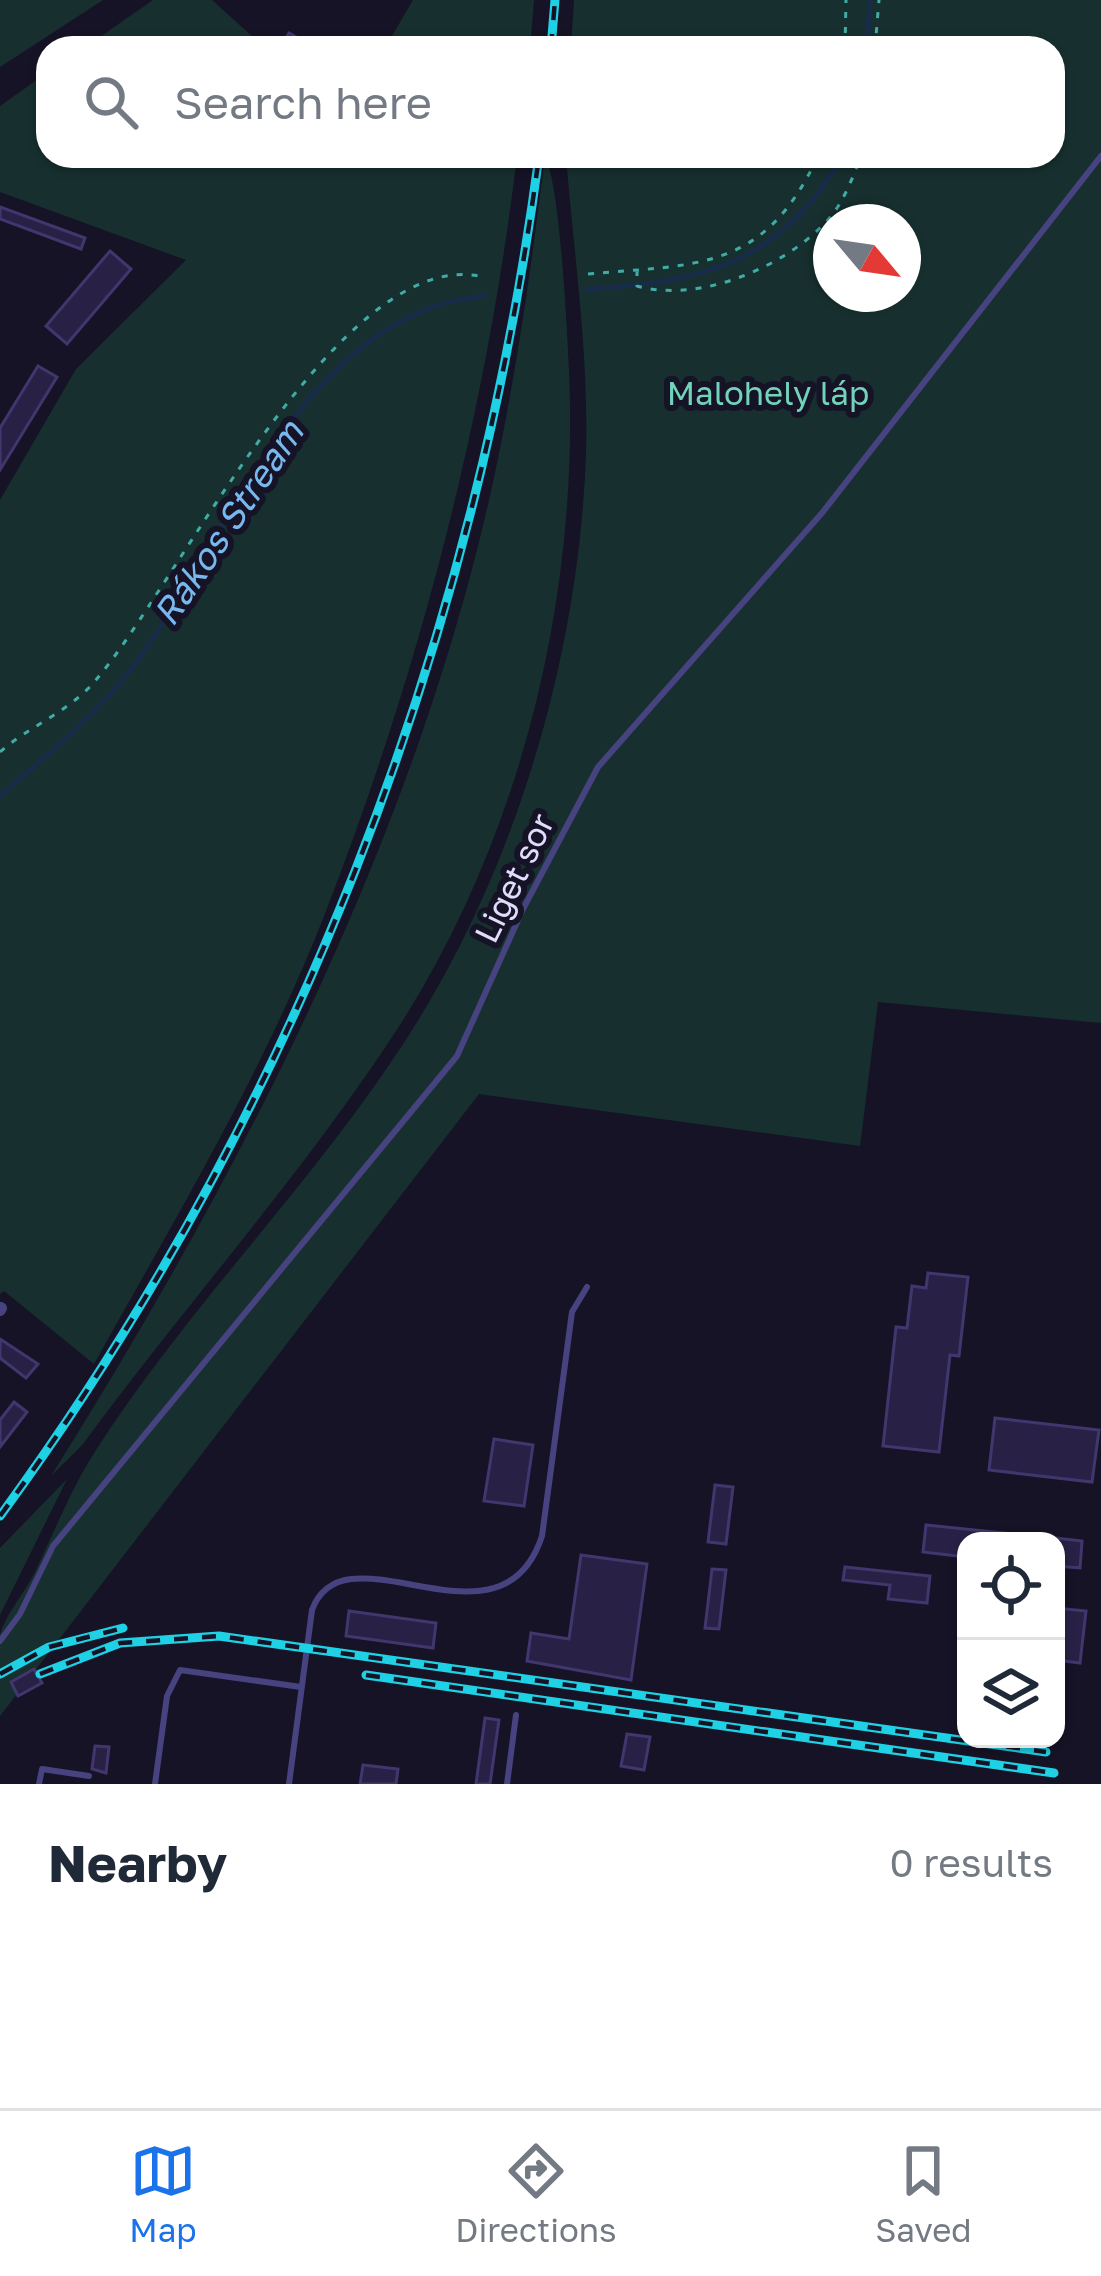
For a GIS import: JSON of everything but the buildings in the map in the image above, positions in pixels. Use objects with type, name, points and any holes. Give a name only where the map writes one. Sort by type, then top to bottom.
[{"type":"lane","name":"Liget sor","points":[[0,1640],[20,1614],[53,1546],[457,1056],[523,909],[598,767],[821,513],[1101,156]]},
{"type":"lane","points":[[289,1784],[312,1610],[332,1582],[348,1576],[464,1592],[490,1589],[526,1568],[542,1535],[572,1312],[586,1287]]},
{"type":"lane","points":[[155,1784],[167,1696],[180,1670],[301,1687]]},
{"type":"lane","points":[[507,1784],[516,1715]]},
{"type":"lane","points":[[39,1784],[42,1768],[88,1776]]},
{"type":"path","points":[[845,36],[846,0]]},
{"type":"path","points":[[876,36],[879,0]]},
{"type":"path","points":[[588,274],[698,266],[741,251],[784,212],[811,168]]},
{"type":"path","points":[[637,270],[637,286],[656,292],[699,290],[795,251],[835,212],[856,168]]},
{"type":"path","points":[[0,752],[98,679],[292,394],[334,346],[421,280],[459,271],[483,277]]},
{"type":"green space","points":[[0,0],[103,0],[48,36],[36,36],[36,44],[0,67]]},
{"type":"green space","points":[[153,0],[212,0],[252,36],[101,36]]},
{"type":"green space","points":[[413,0],[534,0],[531,36],[392,36]]},
{"type":"green space","name":"Malohely láp","points":[[574,0],[1101,0],[1101,1023],[878,1002],[860,1146],[479,1094],[0,1716],[0,1635],[87,1465],[171,1345],[371,1091],[446,973],[480,904],[510,832],[555,683],[581,530],[585,380],[567,168],[1065,168],[1065,36],[572,36]]},
{"type":"green space","points":[[36,80],[36,168],[515,168],[468,445],[420,634],[360,819],[276,1028],[94,1364],[4,1291],[0,1294],[0,500],[76,369],[186,260],[0,192],[0,106]]},
{"type":"green space","points":[[543,168],[549,168],[562,259],[569,371],[564,542],[552,629],[533,714],[477,879],[440,957],[360,1084],[83,1444],[51,1476],[121,1362],[252,1126],[366,880],[415,754],[456,626],[490,496],[522,327]]},
{"type":"green space","points":[[67,1479],[0,1615],[0,1548]]},
{"type":"waterway","name":"Rákos Stream","points":[[868,36],[870,0]]},
{"type":"waterway","name":"Rákos Stream","points":[[587,289],[668,280],[735,260],[793,221],[835,168]]},
{"type":"waterway","name":"Rákos Stream","points":[[0,796],[118,686],[277,440],[320,387],[368,343],[422,311],[485,296]]},
{"type":"railway","points":[[552,36],[555,0]]},
{"type":"railway","points":[[0,1516],[105,1363],[199,1204],[283,1039],[355,870],[417,697],[469,520],[509,339],[537,168]]},
{"type":"railway","points":[[0,1674],[49,1647],[123,1628]]},
{"type":"railway","points":[[40,1674],[120,1643],[219,1636],[1046,1752]]},
{"type":"railway","points":[[366,1675],[1054,1773]]}]
